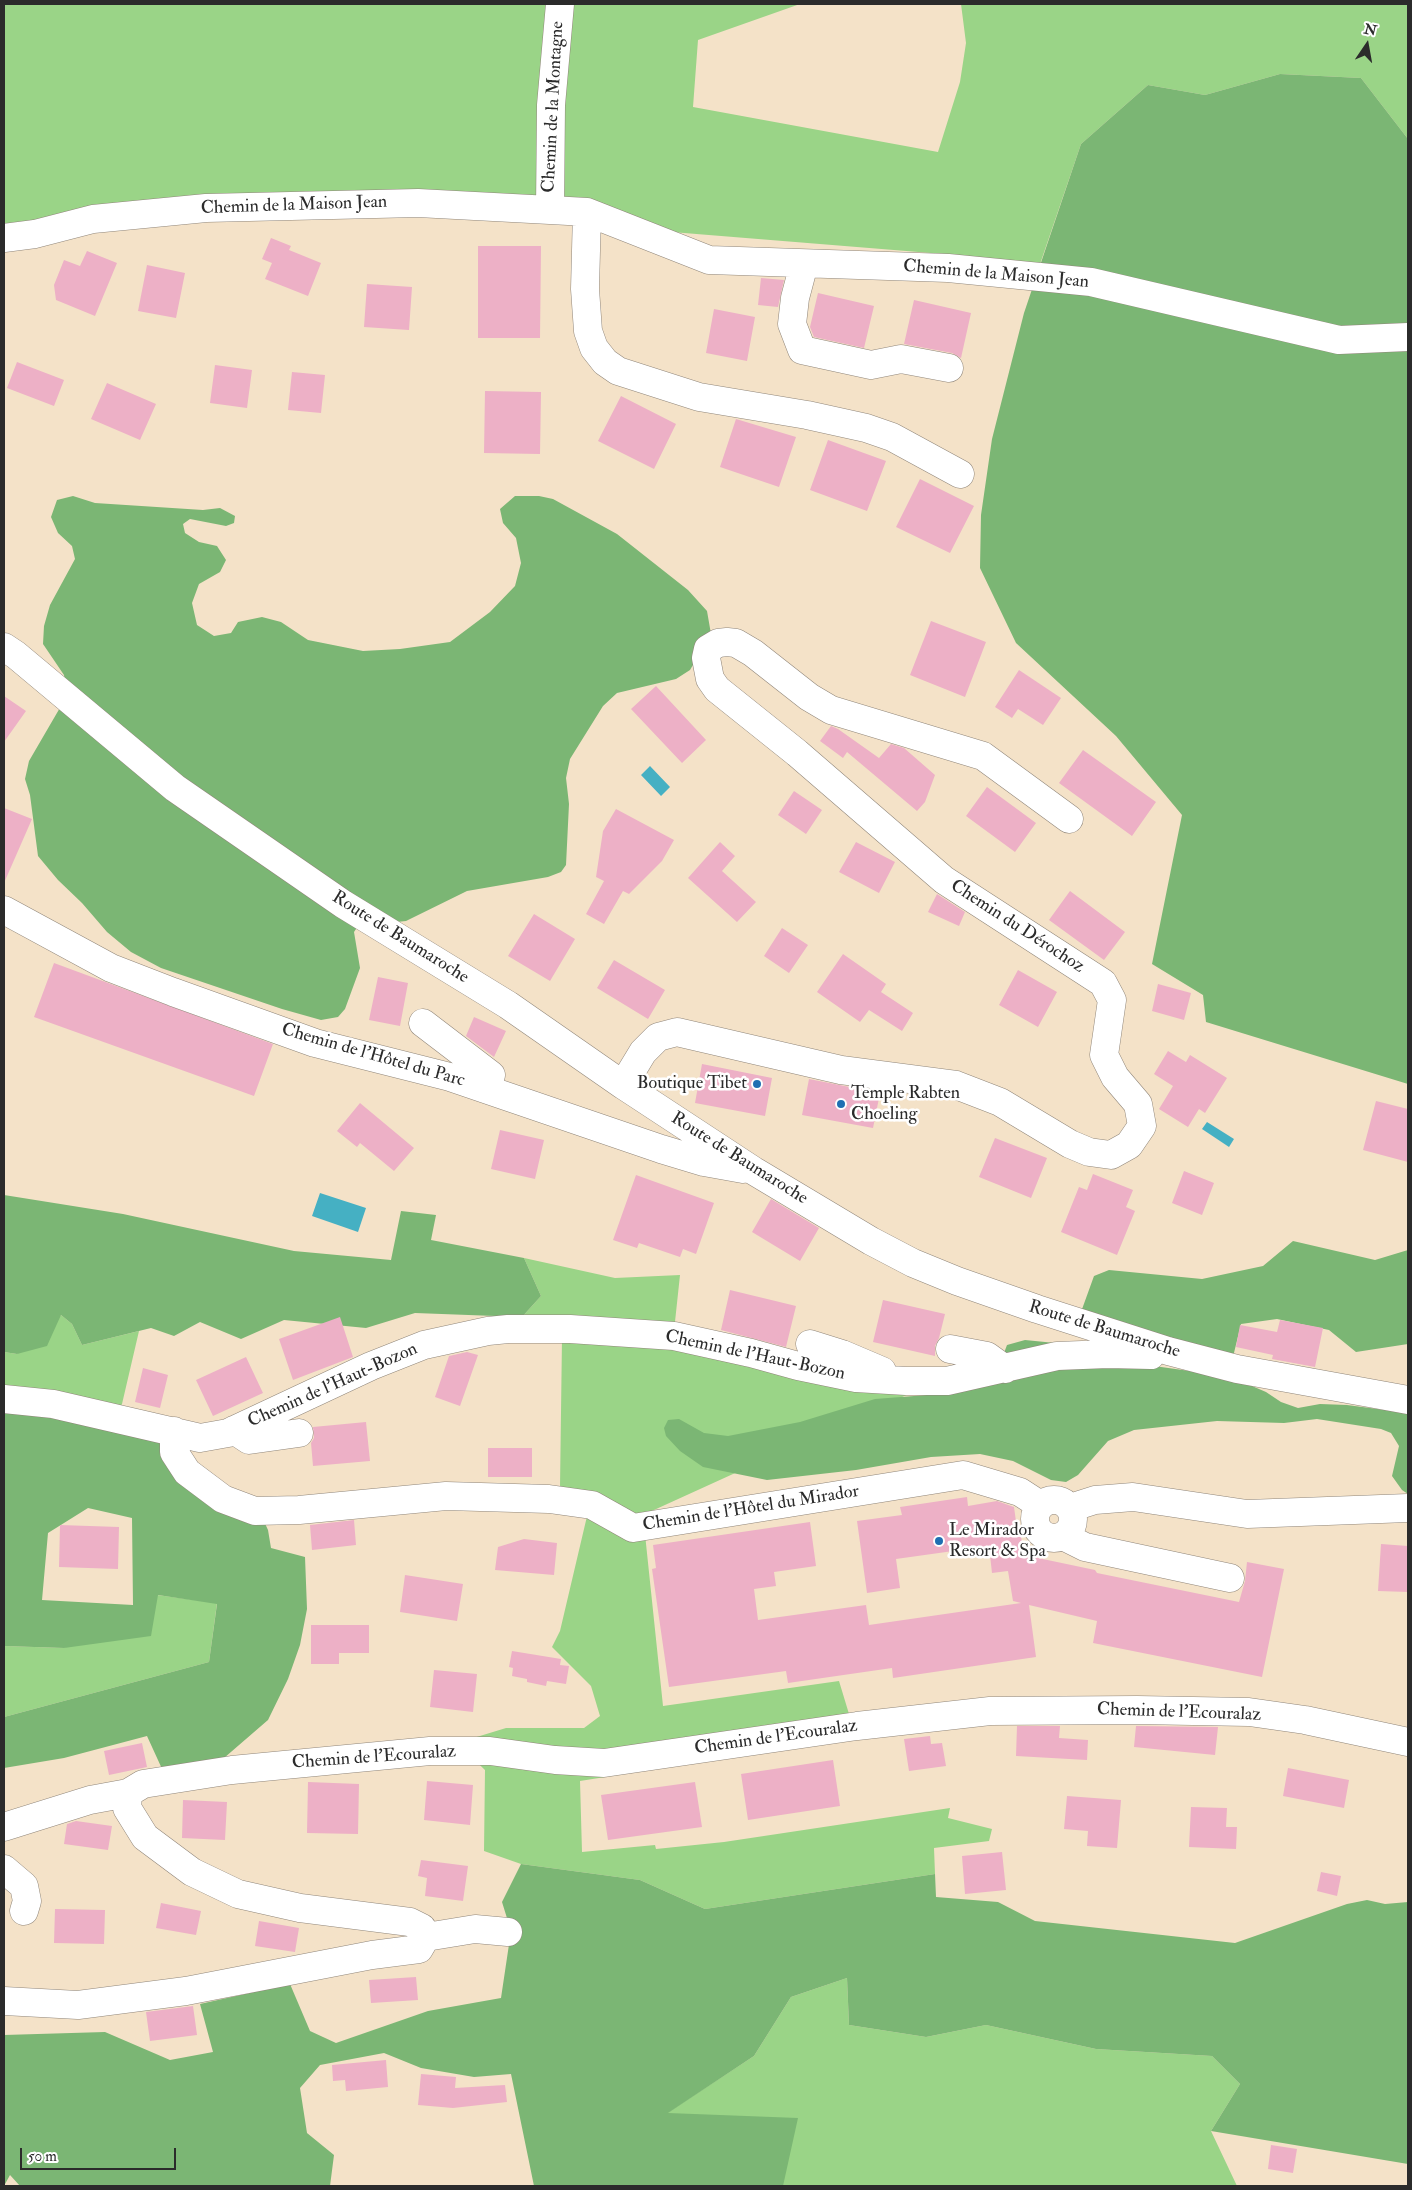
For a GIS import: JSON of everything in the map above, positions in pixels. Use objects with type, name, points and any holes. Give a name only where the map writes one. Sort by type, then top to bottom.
[{"type":"street","name":"Chemin de la Montagne","points":[[550,210],[551,105],[560,4]]},
{"type":"street","name":"Chemin de la Maison Jean","points":[[4,238],[35,234],[93,219],[206,208],[418,203],[587,212],[709,260],[948,268],[1090,282],[1339,340],[1408,337]]},
{"type":"street","points":[[587,212],[584,289],[588,332],[594,348],[605,362],[618,371],[699,397],[807,415],[866,428],[892,437],[960,474]]},
{"type":"street","points":[[804,264],[795,298],[792,324],[802,350],[871,365],[901,359],[949,368]]},
{"type":"street","name":"Chemin du Dérochoz","points":[[623,1085],[643,1052],[658,1037],[677,1032],[841,1070],[956,1086],[1000,1102],[1070,1144],[1089,1152],[1111,1155],[1129,1145],[1142,1126],[1138,1104],[1115,1077],[1104,1055],[1112,1000],[1103,983],[944,880],[797,753],[717,689],[710,679],[706,658],[708,649],[718,643],[736,643],[753,653],[809,697],[831,710],[983,756],[1070,819]]},
{"type":"street","name":"Route de Baumaroche","points":[[4,647],[175,788],[343,904],[508,1005],[623,1085],[754,1171],[871,1241],[913,1263],[1037,1309],[1168,1351],[1237,1369],[1403,1397]]},
{"type":"street","name":"Chemin de l'Hôtel du Parc","points":[[4,910],[111,968],[315,1043],[450,1077],[704,1162],[754,1171]]},
{"type":"street","points":[[423,1023],[491,1076],[487,1089]]},
{"type":"street","name":"Chemin de l'Haut-Bozon","points":[[4,1399],[53,1404],[200,1438],[228,1433],[371,1366],[424,1345],[488,1330],[570,1329],[674,1336],[856,1378],[901,1381],[947,1381],[1057,1356],[1108,1354],[1149,1356],[1168,1351]]},
{"type":"street","points":[[810,1344],[842,1354],[901,1381]]},
{"type":"street","points":[[950,1348],[987,1356],[1005,1369]]},
{"type":"street","points":[[402,1354],[440,1362]]},
{"type":"street","points":[[234,1430],[250,1440],[299,1433]]},
{"type":"street","name":"Chemin de l'Hôtel du Mirador","points":[[174,1431],[174,1452],[187,1472],[223,1499],[256,1511],[299,1510],[446,1496],[549,1499],[592,1505],[633,1528],[963,1475],[1020,1492],[1040,1505]]},
{"type":"street","points":[[1070,1508],[1095,1500],[1133,1497],[1247,1514],[1408,1508]]},
{"type":"street","points":[[1056,1500],[1070,1508],[1073,1520],[1068,1532],[1063,1536],[1051,1538],[1040,1532],[1035,1522],[1035,1516],[1040,1505],[1056,1500]]},
{"type":"street","points":[[1063,1536],[1085,1547],[1230,1578]]},
{"type":"street","name":"Chemin de l'Ecouralaz","points":[[4,1827],[90,1800],[128,1793],[143,1784],[232,1770],[430,1751],[490,1751],[555,1760],[604,1763],[857,1726],[990,1711],[1137,1710],[1249,1712],[1304,1720],[1408,1742]]},
{"type":"street","points":[[128,1793],[127,1808],[145,1837],[192,1872],[238,1894],[300,1908],[410,1922],[422,1928],[426,1937]]},
{"type":"street","points":[[4,1869],[24,1886],[27,1901],[24,1911]]},
{"type":"street","points":[[426,1937],[475,1929],[508,1932]]},
{"type":"street","points":[[4,2001],[78,2005],[186,1990],[372,1955],[419,1949],[426,1937]]},
{"type":"green space","points":[[4,4],[800,4],[698,40],[693,107],[938,152],[960,82],[966,43],[961,4],[1408,4],[1408,139],[1361,78],[1280,74],[1205,95],[1148,85],[1081,144],[1039,267],[968,256],[536,221],[427,215],[311,214],[95,230],[4,249]]},
{"type":"green space","points":[[1280,74],[1361,78],[1408,139],[1408,1084],[1206,1022],[1203,995],[1152,964],[1182,815],[1116,736],[1016,643],[980,568],[981,515],[992,439],[1024,313],[1081,144],[1148,85],[1205,95]]},
{"type":"green space","points":[[73,496],[95,503],[203,510],[220,508],[235,516],[234,523],[226,526],[190,519],[183,524],[185,533],[199,542],[217,546],[226,560],[220,572],[199,584],[192,603],[197,625],[214,636],[231,633],[238,622],[262,617],[281,622],[308,640],[363,651],[400,649],[450,642],[490,612],[515,586],[521,563],[516,538],[503,523],[500,509],[515,496],[539,496],[553,499],[617,534],[688,590],[707,611],[711,634],[690,670],[676,679],[617,693],[603,706],[570,759],[566,778],[569,804],[566,865],[561,872],[548,877],[467,891],[406,921],[358,926],[354,932],[360,968],[345,1009],[338,1017],[321,1020],[282,1009],[161,968],[131,952],[107,932],[38,856],[30,795],[25,779],[29,761],[61,706],[66,688],[64,675],[43,644],[44,626],[50,605],[75,559],[72,546],[58,533],[51,517],[57,500]]},
{"type":"green space","points":[[4,1195],[123,1214],[294,1251],[391,1260],[401,1211],[436,1215],[431,1240],[524,1258],[541,1296],[522,1317],[415,1313],[366,1328],[284,1320],[241,1339],[200,1322],[174,1336],[151,1328],[82,1345],[72,1324],[61,1315],[47,1346],[17,1354],[4,1352]]},
{"type":"green space","points":[[1293,1241],[1375,1260],[1408,1250],[1408,1344],[1356,1352],[1329,1330],[1277,1319],[1241,1324],[1232,1361],[1081,1312],[1094,1276],[1109,1270],[1202,1279],[1263,1266]]},
{"type":"green space","points":[[524,1258],[615,1278],[680,1275],[674,1331],[858,1371],[946,1377],[643,1515],[663,1706],[839,1681],[856,1737],[580,1781],[582,1852],[655,1845],[656,1849],[724,1842],[950,1808],[948,1818],[992,1829],[989,1841],[934,1848],[935,1874],[705,1909],[640,1880],[521,1864],[484,1851],[485,1770],[457,1743],[506,1728],[584,1728],[600,1716],[591,1686],[552,1647],[560,1631],[588,1512],[560,1487],[562,1338],[522,1317],[541,1296]]},
{"type":"green space","points":[[61,1315],[72,1324],[82,1345],[139,1331],[122,1404],[110,1422],[4,1410],[4,1352],[17,1354]]},
{"type":"green space","points":[[1025,1340],[1095,1347],[1154,1366],[1197,1372],[1245,1383],[1266,1392],[1281,1402],[1298,1408],[1320,1404],[1347,1405],[1408,1413],[1408,1494],[1402,1490],[1392,1476],[1399,1446],[1391,1433],[1381,1429],[1317,1419],[1284,1423],[1217,1421],[1134,1430],[1108,1441],[1078,1475],[1066,1482],[1051,1480],[1013,1461],[980,1454],[931,1457],[856,1470],[767,1480],[703,1467],[680,1451],[666,1436],[664,1428],[668,1420],[679,1419],[704,1433],[728,1436],[800,1422],[875,1399],[940,1394],[1004,1353],[1007,1345]]},
{"type":"green space","points":[[4,1410],[110,1422],[184,1451],[192,1467],[257,1506],[268,1530],[271,1548],[305,1557],[307,1609],[300,1645],[288,1679],[268,1720],[224,1758],[163,1771],[147,1736],[64,1758],[4,1768],[4,1717],[209,1662],[217,1604],[158,1595],[151,1636],[64,1648],[4,1646]],"holes":[[[88,1508],[132,1518],[133,1605],[42,1600],[48,1533]]]},
{"type":"green space","points":[[157,1595],[217,1603],[209,1662],[4,1717],[4,1646],[64,1648]]},
{"type":"green space","points":[[521,1864],[640,1880],[705,1909],[935,1874],[936,1897],[998,1902],[1035,1921],[1235,1943],[1347,1904],[1367,1900],[1385,1904],[1408,1902],[1408,2164],[1211,2131],[1240,2084],[1212,2056],[1096,2049],[986,2025],[926,2037],[849,2025],[847,1978],[791,1997],[754,2056],[668,2113],[798,2118],[783,2186],[534,2186],[511,2074],[474,2077],[421,2068],[384,2053],[320,2065],[300,2088],[307,2133],[334,2155],[330,2186],[20,2186],[10,2175],[4,2186],[4,2035],[105,2032],[170,2060],[213,2052],[200,2004],[290,1984],[310,2031],[336,2043],[428,2011],[501,1998],[511,1931],[502,1902]]},
{"type":"green space","points":[[847,1978],[849,2025],[926,2037],[986,2025],[1096,2049],[1212,2056],[1240,2084],[1211,2131],[1237,2186],[597,2186],[667,2113],[754,2056],[791,1997]]},
{"type":"water","points":[[650,766],[670,787],[661,796],[641,775]]},
{"type":"water","points":[[1207,1122],[1234,1139],[1229,1147],[1202,1129]]},
{"type":"water","points":[[320,1193],[366,1208],[358,1232],[312,1216]]},
{"type":"building","points":[[271,238],[291,246],[289,250],[321,263],[308,296],[265,279],[272,263],[262,259]]},
{"type":"building","points":[[478,246],[541,246],[540,338],[478,338]]},
{"type":"building","points":[[87,251],[117,263],[95,316],[56,300],[54,285],[64,260],[80,266]]},
{"type":"building","points":[[147,265],[185,273],[176,318],[138,311]]},
{"type":"building","points":[[761,278],[784,280],[778,307],[758,305]]},
{"type":"building","points":[[367,284],[412,287],[409,330],[364,327]]},
{"type":"building","points":[[818,293],[874,306],[864,348],[814,337],[810,327]]},
{"type":"building","points":[[914,300],[971,313],[961,358],[952,353],[904,344]]},
{"type":"building","points":[[714,309],[755,317],[747,361],[706,353]]},
{"type":"building","points":[[17,362],[64,380],[54,406],[7,388]]},
{"type":"building","points":[[215,365],[252,370],[247,408],[210,403]]},
{"type":"building","points":[[292,372],[325,375],[321,413],[288,410]]},
{"type":"building","points":[[107,383],[156,404],[140,440],[91,419]]},
{"type":"building","points":[[485,391],[541,392],[540,454],[484,453]]},
{"type":"building","points":[[621,396],[676,424],[654,469],[598,441]]},
{"type":"building","points":[[736,419],[796,437],[779,487],[720,467]]},
{"type":"building","points":[[828,440],[886,461],[867,511],[810,490]]},
{"type":"building","points":[[920,479],[974,506],[950,553],[896,527]]},
{"type":"building","points":[[931,621],[986,642],[965,697],[910,675]]},
{"type":"building","points":[[1019,670],[1061,698],[1043,725],[1018,709],[1012,718],[995,707]]},
{"type":"building","points":[[656,686],[706,740],[682,763],[631,709]]},
{"type":"building","points":[[4,696],[26,711],[4,742]]},
{"type":"building","points":[[831,726],[879,758],[891,744],[904,748],[935,775],[925,802],[917,811],[847,752],[843,758],[820,741]]},
{"type":"building","points":[[1083,750],[1156,802],[1132,836],[1059,783]]},
{"type":"building","points":[[987,787],[1036,823],[1015,852],[966,816]]},
{"type":"building","points":[[794,791],[822,810],[806,834],[778,815]]},
{"type":"building","points":[[4,808],[32,819],[4,883]]},
{"type":"building","points":[[616,809],[674,840],[662,861],[629,894],[623,891],[604,924],[586,914],[604,881],[596,877],[603,831]]},
{"type":"building","points":[[720,842],[735,856],[722,871],[756,902],[737,922],[688,878]]},
{"type":"building","points":[[856,842],[895,862],[879,893],[839,872]]},
{"type":"building","points":[[1070,891],[1125,932],[1104,960],[1049,920]]},
{"type":"building","points":[[937,894],[965,912],[959,926],[928,912]]},
{"type":"building","points":[[534,914],[575,939],[550,981],[508,956]]},
{"type":"building","points":[[782,928],[808,945],[789,973],[764,956]]},
{"type":"building","points":[[843,954],[886,984],[881,992],[913,1013],[902,1031],[869,1010],[860,1022],[817,992]]},
{"type":"building","points":[[614,960],[665,990],[648,1019],[597,988]]},
{"type":"building","points":[[54,963],[273,1044],[254,1096],[34,1017]]},
{"type":"building","points":[[1018,970],[1057,992],[1038,1027],[999,1005]]},
{"type":"building","points":[[378,977],[408,983],[400,1026],[369,1020]]},
{"type":"building","points":[[1158,984],[1191,993],[1184,1020],[1152,1011]]},
{"type":"building","points":[[474,1017],[506,1031],[494,1057],[466,1036]]},
{"type":"building","points":[[1168,1051],[1186,1062],[1190,1055],[1227,1078],[1205,1113],[1199,1109],[1188,1127],[1159,1109],[1173,1086],[1154,1074]]},
{"type":"building","points":[[702,1064],[772,1078],[765,1116],[695,1103]]},
{"type":"building","name":"Temple Rabten Choeling","points":[[809,1079],[880,1093],[873,1128],[802,1115]]},
{"type":"building","points":[[1376,1101],[1408,1109],[1408,1162],[1363,1150]]},
{"type":"building","points":[[360,1103],[414,1148],[394,1171],[360,1143],[357,1147],[337,1131]]},
{"type":"building","points":[[500,1130],[544,1140],[535,1179],[491,1169]]},
{"type":"building","points":[[995,1138],[1047,1158],[1031,1198],[979,1177]]},
{"type":"building","points":[[1184,1171],[1214,1183],[1202,1215],[1172,1203]]},
{"type":"building","points":[[1093,1174],[1133,1190],[1126,1207],[1135,1211],[1117,1255],[1061,1232],[1079,1187],[1087,1190]]},
{"type":"building","points":[[636,1175],[714,1203],[696,1254],[683,1249],[680,1257],[639,1243],[637,1248],[613,1240]]},
{"type":"building","points":[[771,1199],[819,1228],[800,1261],[752,1232]]},
{"type":"building","points":[[730,1290],[796,1306],[786,1347],[721,1330]]},
{"type":"building","points":[[883,1300],[945,1314],[935,1346],[935,1356],[873,1342]]},
{"type":"building","points":[[340,1317],[353,1357],[293,1380],[279,1339]]},
{"type":"building","points":[[1280,1320],[1323,1328],[1315,1367],[1272,1359],[1273,1355],[1236,1347],[1240,1325],[1277,1332]]},
{"type":"building","points":[[467,1352],[478,1355],[460,1406],[435,1397],[449,1356]]},
{"type":"building","points":[[246,1357],[263,1393],[213,1416],[196,1380]]},
{"type":"building","points":[[143,1368],[168,1375],[160,1408],[135,1402]]},
{"type":"building","points":[[366,1422],[370,1461],[313,1466],[311,1443],[314,1438],[313,1427]]},
{"type":"building","points":[[488,1448],[532,1448],[532,1477],[488,1477]]},
{"type":"building","points":[[967,1497],[968,1506],[997,1501],[1014,1507],[1018,1536],[1021,1537],[1023,1547],[1032,1555],[1038,1558],[1095,1570],[1097,1573],[1239,1602],[1245,1581],[1247,1562],[1284,1569],[1262,1677],[1093,1643],[1097,1621],[1029,1605],[1036,1657],[893,1678],[892,1668],[788,1683],[786,1671],[669,1687],[652,1569],[656,1568],[653,1545],[810,1522],[816,1566],[774,1572],[776,1586],[754,1589],[758,1620],[866,1605],[869,1625],[1021,1603],[1013,1601],[1008,1571],[992,1573],[989,1546],[896,1559],[900,1588],[867,1593],[857,1521],[902,1515],[900,1507]]},
{"type":"building","points":[[354,1520],[356,1545],[312,1550],[310,1525]]},
{"type":"building","points":[[60,1525],[119,1527],[118,1569],[59,1567]]},
{"type":"building","points":[[524,1539],[557,1543],[554,1575],[495,1570],[498,1547]]},
{"type":"building","points":[[1381,1544],[1408,1546],[1408,1592],[1378,1591]]},
{"type":"building","points":[[405,1575],[463,1584],[457,1621],[400,1612]]},
{"type":"building","points":[[311,1625],[369,1625],[369,1653],[339,1653],[339,1664],[311,1664]]},
{"type":"building","points":[[512,1651],[561,1659],[560,1665],[569,1666],[566,1684],[547,1681],[546,1686],[527,1682],[527,1679],[512,1676],[513,1668],[509,1667]]},
{"type":"building","points":[[434,1670],[477,1674],[473,1712],[430,1707]]},
{"type":"building","points":[[1017,1726],[1060,1726],[1059,1738],[1088,1740],[1087,1760],[1016,1756]]},
{"type":"building","points":[[1136,1726],[1218,1727],[1215,1755],[1134,1747]]},
{"type":"building","points":[[930,1736],[931,1744],[942,1743],[946,1766],[909,1771],[904,1739]]},
{"type":"building","points":[[142,1743],[147,1767],[109,1775],[104,1751]]},
{"type":"building","points":[[833,1760],[840,1806],[748,1820],[741,1774]]},
{"type":"building","points":[[1288,1768],[1349,1780],[1344,1808],[1283,1796]]},
{"type":"building","points":[[427,1781],[473,1785],[470,1825],[424,1820]]},
{"type":"building","points":[[308,1782],[359,1784],[358,1834],[307,1833]]},
{"type":"building","points":[[695,1782],[702,1827],[608,1840],[601,1795]]},
{"type":"building","points":[[1067,1796],[1121,1800],[1117,1848],[1087,1846],[1088,1831],[1064,1829]]},
{"type":"building","points":[[183,1800],[227,1802],[225,1840],[182,1838]]},
{"type":"building","points":[[1191,1807],[1227,1808],[1226,1827],[1237,1827],[1236,1849],[1189,1847]]},
{"type":"building","points":[[76,1821],[112,1826],[108,1850],[64,1844],[67,1824]]},
{"type":"building","points":[[1002,1852],[1006,1890],[965,1894],[962,1856]]},
{"type":"building","points":[[421,1860],[468,1866],[463,1901],[425,1896],[427,1878],[418,1876]]},
{"type":"building","points":[[1321,1872],[1341,1876],[1337,1896],[1317,1891]]},
{"type":"building","points":[[161,1903],[201,1911],[196,1935],[156,1928]]},
{"type":"building","points":[[55,1909],[105,1910],[104,1944],[54,1943]]},
{"type":"building","points":[[259,1921],[299,1928],[295,1952],[255,1946]]},
{"type":"building","points":[[416,1977],[418,2000],[371,2003],[369,1980]]},
{"type":"building","points":[[193,2006],[197,2035],[150,2041],[146,2012]]},
{"type":"building","points":[[386,2060],[388,2087],[346,2091],[345,2080],[333,2081],[332,2065]]},
{"type":"building","points":[[421,2074],[456,2077],[455,2088],[505,2085],[507,2102],[453,2108],[418,2105]]},
{"type":"building","points":[[1271,2145],[1297,2149],[1293,2173],[1268,2169]]},
{"type":"place","name":"Boutique Tibet","points":[[757,1084]]},
{"type":"place","name":"Temple Rabten Choeling","points":[[841,1104]]},
{"type":"place","name":"Le Mirador Resort & Spa","points":[[939,1541]]}]
